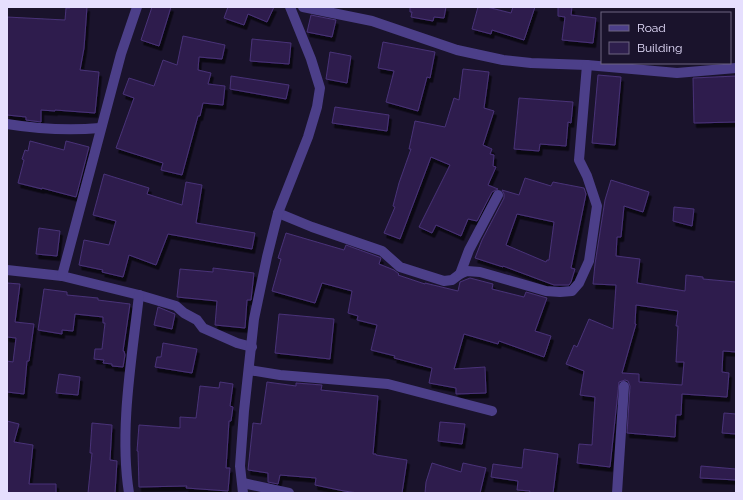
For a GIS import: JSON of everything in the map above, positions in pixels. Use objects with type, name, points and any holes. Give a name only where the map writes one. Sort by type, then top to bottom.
[{"type":"street","points":[[62,276],[120,54],[137,7]]},
{"type":"street","points":[[289,493],[243,488],[240,466],[254,319],[278,212],[308,137],[317,107],[320,88],[290,7]]},
{"type":"street","points":[[303,7],[372,21],[456,50],[503,60],[531,63],[587,65],[677,73],[736,68]]},
{"type":"street","points":[[278,212],[312,227],[382,251],[400,267],[444,281],[452,280],[467,271],[480,272],[546,291],[572,291],[579,283],[589,261],[597,206],[587,176],[579,160],[587,65]]},
{"type":"street","points":[[7,125],[40,129],[74,130],[100,128]]},
{"type":"street","points":[[460,274],[469,250],[498,195]]},
{"type":"street","points":[[7,270],[62,276],[139,295],[176,306],[184,313],[197,320],[203,328],[237,343],[252,346]]},
{"type":"street","points":[[129,493],[125,470],[126,434],[130,369],[139,295]]},
{"type":"street","points":[[249,370],[280,375],[388,384],[492,411]]},
{"type":"street","points":[[617,493],[624,386]]},
{"type":"building","points":[[87,7],[84,48],[80,70],[99,72],[95,113],[41,110],[41,122],[26,120],[26,117],[7,115],[7,17],[65,20],[66,8]]},
{"type":"building","points":[[152,7],[171,7],[159,46],[141,40]]},
{"type":"building","points":[[228,7],[274,7],[267,22],[248,14],[244,25],[224,18]]},
{"type":"building","points":[[410,7],[446,7],[444,18],[434,17],[433,21],[411,17],[412,12],[410,12]]},
{"type":"building","points":[[478,7],[487,7],[511,13],[513,7],[535,7],[524,40],[492,30],[491,34],[472,29]]},
{"type":"building","points":[[558,7],[572,7],[571,15],[596,18],[593,43],[562,40],[565,17],[558,16]]},
{"type":"building","points":[[311,15],[336,20],[332,37],[307,32]]},
{"type":"building","points":[[183,36],[225,45],[222,59],[199,57],[198,70],[211,73],[208,84],[225,86],[223,105],[203,103],[182,175],[161,170],[163,163],[116,148],[134,98],[123,94],[129,78],[154,86],[163,60],[177,65]]},
{"type":"building","points":[[252,39],[291,43],[289,64],[250,61]]},
{"type":"building","points":[[383,42],[435,52],[430,78],[427,77],[418,111],[386,102],[394,71],[378,68]]},
{"type":"building","points":[[330,52],[351,56],[347,83],[326,79]]},
{"type":"building","points":[[463,69],[489,72],[484,108],[494,111],[483,145],[492,149],[490,154],[494,155],[493,166],[496,167],[488,185],[498,189],[492,192],[477,221],[468,219],[461,236],[436,225],[432,233],[419,227],[450,165],[431,157],[400,239],[384,233],[395,207],[393,206],[399,183],[411,149],[409,149],[415,121],[445,127],[454,98],[459,100]]},
{"type":"building","points":[[598,75],[621,77],[615,145],[592,143]]},
{"type":"building","points":[[231,76],[289,85],[286,99],[230,89]]},
{"type":"building","points":[[736,76],[736,122],[694,123],[693,78]]},
{"type":"building","points":[[519,98],[573,102],[571,123],[568,122],[566,146],[540,144],[539,151],[514,149]]},
{"type":"building","points":[[335,107],[389,115],[387,131],[332,123]]},
{"type":"building","points":[[30,141],[64,150],[66,141],[89,147],[76,197],[18,183],[24,160],[22,159],[25,150],[28,151]]},
{"type":"building","points":[[104,174],[149,188],[147,194],[182,205],[186,182],[202,185],[196,223],[255,233],[252,249],[168,234],[156,265],[129,255],[123,277],[102,272],[103,270],[79,265],[84,240],[109,245],[116,221],[93,215]]},
{"type":"building","points":[[525,178],[551,186],[553,182],[584,188],[586,194],[571,268],[575,269],[569,285],[554,285],[503,266],[475,258],[482,240],[504,198],[502,190],[519,195]],"holes":[[[517,214],[554,222],[549,260],[546,262],[506,245]]]},
{"type":"building","points":[[611,180],[649,192],[643,212],[624,206],[621,237],[617,237],[616,256],[640,259],[637,283],[685,291],[686,275],[703,277],[703,279],[736,282],[736,352],[723,351],[722,372],[729,373],[727,397],[682,394],[681,415],[676,415],[675,437],[627,433],[630,386],[628,381],[625,380],[619,382],[610,467],[577,463],[579,444],[592,445],[595,397],[580,395],[584,371],[566,364],[574,345],[577,347],[589,319],[613,329],[616,285],[593,284],[605,200]],"holes":[[[636,305],[678,311],[676,326],[678,326],[676,362],[684,362],[682,385],[639,382],[639,374],[622,373],[636,324]]]},
{"type":"building","points":[[674,207],[694,209],[692,226],[673,221]]},
{"type":"building","points":[[39,228],[60,231],[57,256],[36,254]]},
{"type":"building","points":[[286,233],[344,250],[346,245],[379,257],[381,258],[379,264],[394,270],[399,274],[398,275],[425,284],[458,291],[460,282],[470,278],[493,284],[492,289],[524,297],[526,292],[547,298],[535,331],[551,336],[544,357],[499,341],[498,344],[464,334],[454,369],[485,367],[486,393],[456,394],[456,388],[429,383],[432,368],[371,350],[377,325],[357,320],[358,316],[348,313],[352,291],[322,283],[315,303],[272,291],[281,259],[278,258]]},
{"type":"building","points":[[213,268],[254,273],[251,300],[247,300],[245,328],[215,325],[217,301],[177,297],[180,269],[213,272]]},
{"type":"building","points":[[7,283],[20,284],[15,322],[34,324],[29,361],[27,361],[24,394],[7,392],[7,361],[13,362],[16,338],[7,337]]},
{"type":"building","points":[[44,289],[67,292],[67,295],[98,298],[98,300],[130,304],[123,351],[125,355],[123,367],[112,366],[112,364],[103,363],[104,360],[94,359],[95,349],[102,349],[105,323],[103,323],[103,317],[75,314],[73,331],[62,330],[62,334],[38,330]]},
{"type":"building","points":[[158,307],[175,314],[172,329],[154,325]]},
{"type":"building","points":[[279,314],[334,319],[330,359],[275,353]]},
{"type":"building","points":[[163,343],[197,349],[192,373],[155,367],[157,357],[161,357]]},
{"type":"building","points":[[59,374],[80,377],[78,395],[56,393]]},
{"type":"building","points":[[220,382],[233,384],[230,406],[233,407],[231,421],[229,421],[226,468],[230,468],[228,491],[186,488],[187,486],[139,487],[137,451],[139,425],[180,428],[180,417],[196,418],[200,386],[219,388]]},
{"type":"building","points":[[267,382],[296,386],[296,383],[322,385],[321,390],[378,396],[373,454],[407,460],[402,493],[358,493],[344,491],[315,485],[316,478],[280,475],[278,484],[268,482],[268,473],[248,470],[253,423],[261,424]]},
{"type":"building","points":[[724,413],[736,414],[736,434],[722,433]]},
{"type":"building","points":[[7,421],[19,424],[14,442],[33,445],[29,484],[56,484],[56,493],[7,493]]},
{"type":"building","points":[[440,422],[465,424],[462,444],[438,441]]},
{"type":"building","points":[[92,423],[112,425],[110,460],[117,461],[115,493],[88,493],[92,453],[90,453]]},
{"type":"building","points":[[524,449],[558,454],[553,493],[529,493],[530,491],[517,490],[518,481],[491,477],[493,464],[522,468]]},
{"type":"building","points":[[432,463],[461,472],[463,463],[486,468],[480,493],[425,493],[426,482]]},
{"type":"building","points":[[701,466],[736,469],[736,480],[700,478]]}]
